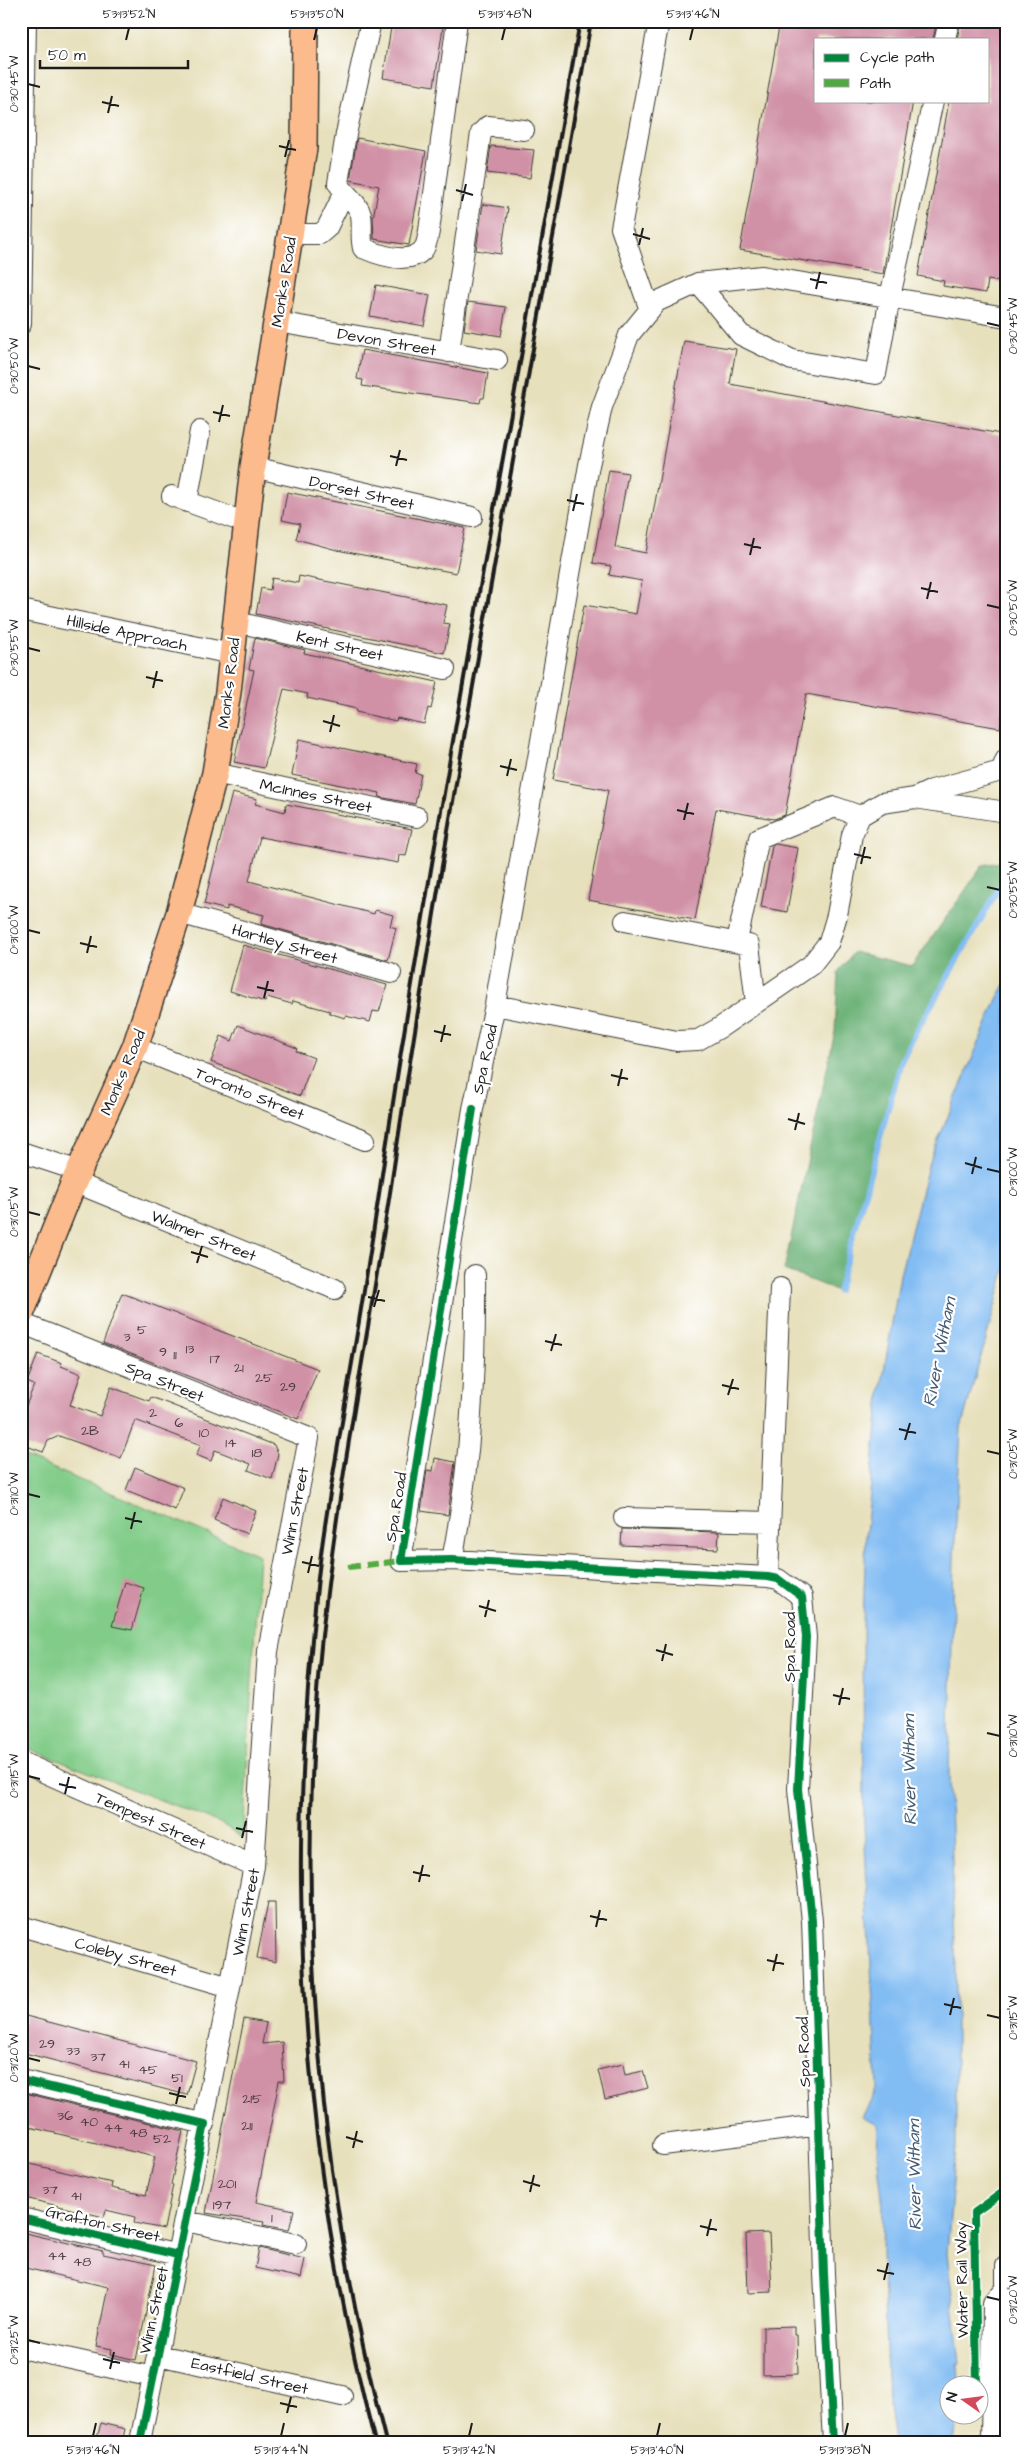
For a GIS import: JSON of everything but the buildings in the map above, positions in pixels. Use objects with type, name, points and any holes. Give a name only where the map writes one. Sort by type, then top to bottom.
[{"type":"main road","name":"Monks Road","points":[[22,1314],[76,1176],[135,1047],[180,913],[215,773],[236,622],[253,467],[304,148],[306,21]]},
{"type":"street","points":[[21,324],[26,21]]},
{"type":"street","points":[[371,21],[340,164],[338,183],[344,193],[355,204],[361,216],[360,234],[363,248],[378,255],[403,258],[415,255],[424,249],[429,231],[457,21]]},
{"type":"street","points":[[650,310],[621,228],[659,21]]},
{"type":"street","points":[[945,38],[948,21]]},
{"type":"street","points":[[698,283],[741,335],[792,360],[876,374],[890,297],[933,102]]},
{"type":"street","points":[[449,352],[481,133],[488,126],[524,130]]},
{"type":"street","points":[[291,234],[320,234],[327,228],[344,193]]},
{"type":"street","name":"Spa Road","points":[[833,2442],[824,2274],[812,1922],[798,1790],[805,1628],[802,1597],[778,1579],[768,1577],[452,1560],[401,1560],[473,1109],[495,1005],[589,465],[602,407],[629,335],[656,302],[698,283],[762,276],[1006,317]]},
{"type":"street","name":"Devon Street","points":[[277,322],[497,360]]},
{"type":"street","points":[[200,431],[179,499],[246,523]]},
{"type":"street","name":"Dorset Street","points":[[253,467],[472,517]]},
{"type":"street","name":"Hillside Approach","points":[[21,610],[232,654]]},
{"type":"street","name":"Kent Street","points":[[236,622],[445,668]]},
{"type":"street","points":[[495,1005],[677,1041],[698,1040],[811,965],[829,942],[837,915],[852,835],[860,816],[882,803],[915,798],[932,790],[1001,771],[1006,759]]},
{"type":"street","name":"McInnes Street","points":[[215,773],[417,817]]},
{"type":"street","points":[[915,798],[1006,812]]},
{"type":"street","points":[[736,941],[759,838],[835,807],[860,816]]},
{"type":"street","name":"Hartley Street","points":[[180,913],[391,973]]},
{"type":"street","points":[[625,921],[749,944],[756,1002]]},
{"type":"street","name":"Toronto Street","points":[[135,1047],[365,1140]]},
{"type":"street","name":"Walmer Street","points":[[21,1152],[335,1289]]},
{"type":"street","points":[[452,1560],[470,1456],[476,1322],[475,1275]]},
{"type":"street","points":[[768,1577],[780,1288]]},
{"type":"street","name":"Spa Street","points":[[22,1314],[309,1438]]},
{"type":"street","name":"Winn Street","points":[[140,2442],[205,2124],[254,1866],[268,1651],[309,1438]]},
{"type":"street","points":[[624,1518],[770,1522]]},
{"type":"street","name":"Tempest Street","points":[[21,1762],[254,1866]]},
{"type":"street","name":"Coleby Street","points":[[21,1926],[230,1987]]},
{"type":"street","points":[[21,2080],[205,2124]]},
{"type":"street","points":[[663,2145],[820,2125]]},
{"type":"street","name":"Grafton Street","points":[[21,2218],[178,2255]]},
{"type":"street","points":[[185,2220],[296,2244]]},
{"type":"street","points":[[1006,2266],[1006,2283]]},
{"type":"street","points":[[991,2442],[993,2303],[1006,2288]]},
{"type":"street","points":[[21,2348],[153,2377]]},
{"type":"street","name":"Eastfield Street","points":[[158,2355],[342,2396]]},
{"type":"green space","points":[[1006,861],[1002,883],[914,1035],[901,1062],[838,1291],[784,1270],[835,1031],[838,972],[854,952],[912,966],[983,865]]},
{"type":"green space","points":[[21,1455],[259,1555],[243,1838],[222,1824],[21,1746]]},
{"type":"water","name":"River Witham","points":[[1006,983],[1006,1267],[961,1428],[954,1559],[949,1772],[956,1971],[956,2147],[947,2253],[960,2363],[958,2363],[959,2376],[940,2376],[940,2426],[956,2426],[954,2442],[894,2442],[888,2399],[882,2253],[883,2207],[877,2154],[878,2125],[862,2117],[877,2088],[864,1825],[863,1624],[866,1533],[880,1395],[900,1275],[929,1162],[997,999]]},
{"type":"waterway","points":[[838,1291],[901,1062],[914,1035],[1002,883]]},
{"type":"railway","points":[[375,2442],[343,2304],[331,2234],[313,2094],[307,2023],[303,1953],[301,1845],[303,1771],[310,1661],[323,1535],[363,1298],[406,1018],[454,733],[580,21]]},
{"type":"railway","points":[[386,2442],[363,2343],[343,2243],[328,2143],[318,2042],[312,1940],[311,1839],[314,1737],[322,1636],[336,1523],[437,894],[591,21]]},
{"type":"marked path","points":[[348,1567],[401,1561]]},
{"type":"cycle path","points":[[473,1109],[401,1561],[452,1560],[768,1577],[778,1579],[802,1597],[806,1637],[798,1789],[812,1921],[824,2274],[833,2442]]},
{"type":"cycle path","points":[[21,2080],[205,2124],[140,2442]]},
{"type":"cycle path","name":"Water Rail Way","points":[[977,2376],[974,2213],[1006,2190]]},
{"type":"cycle path","points":[[21,2218],[178,2255]]}]
